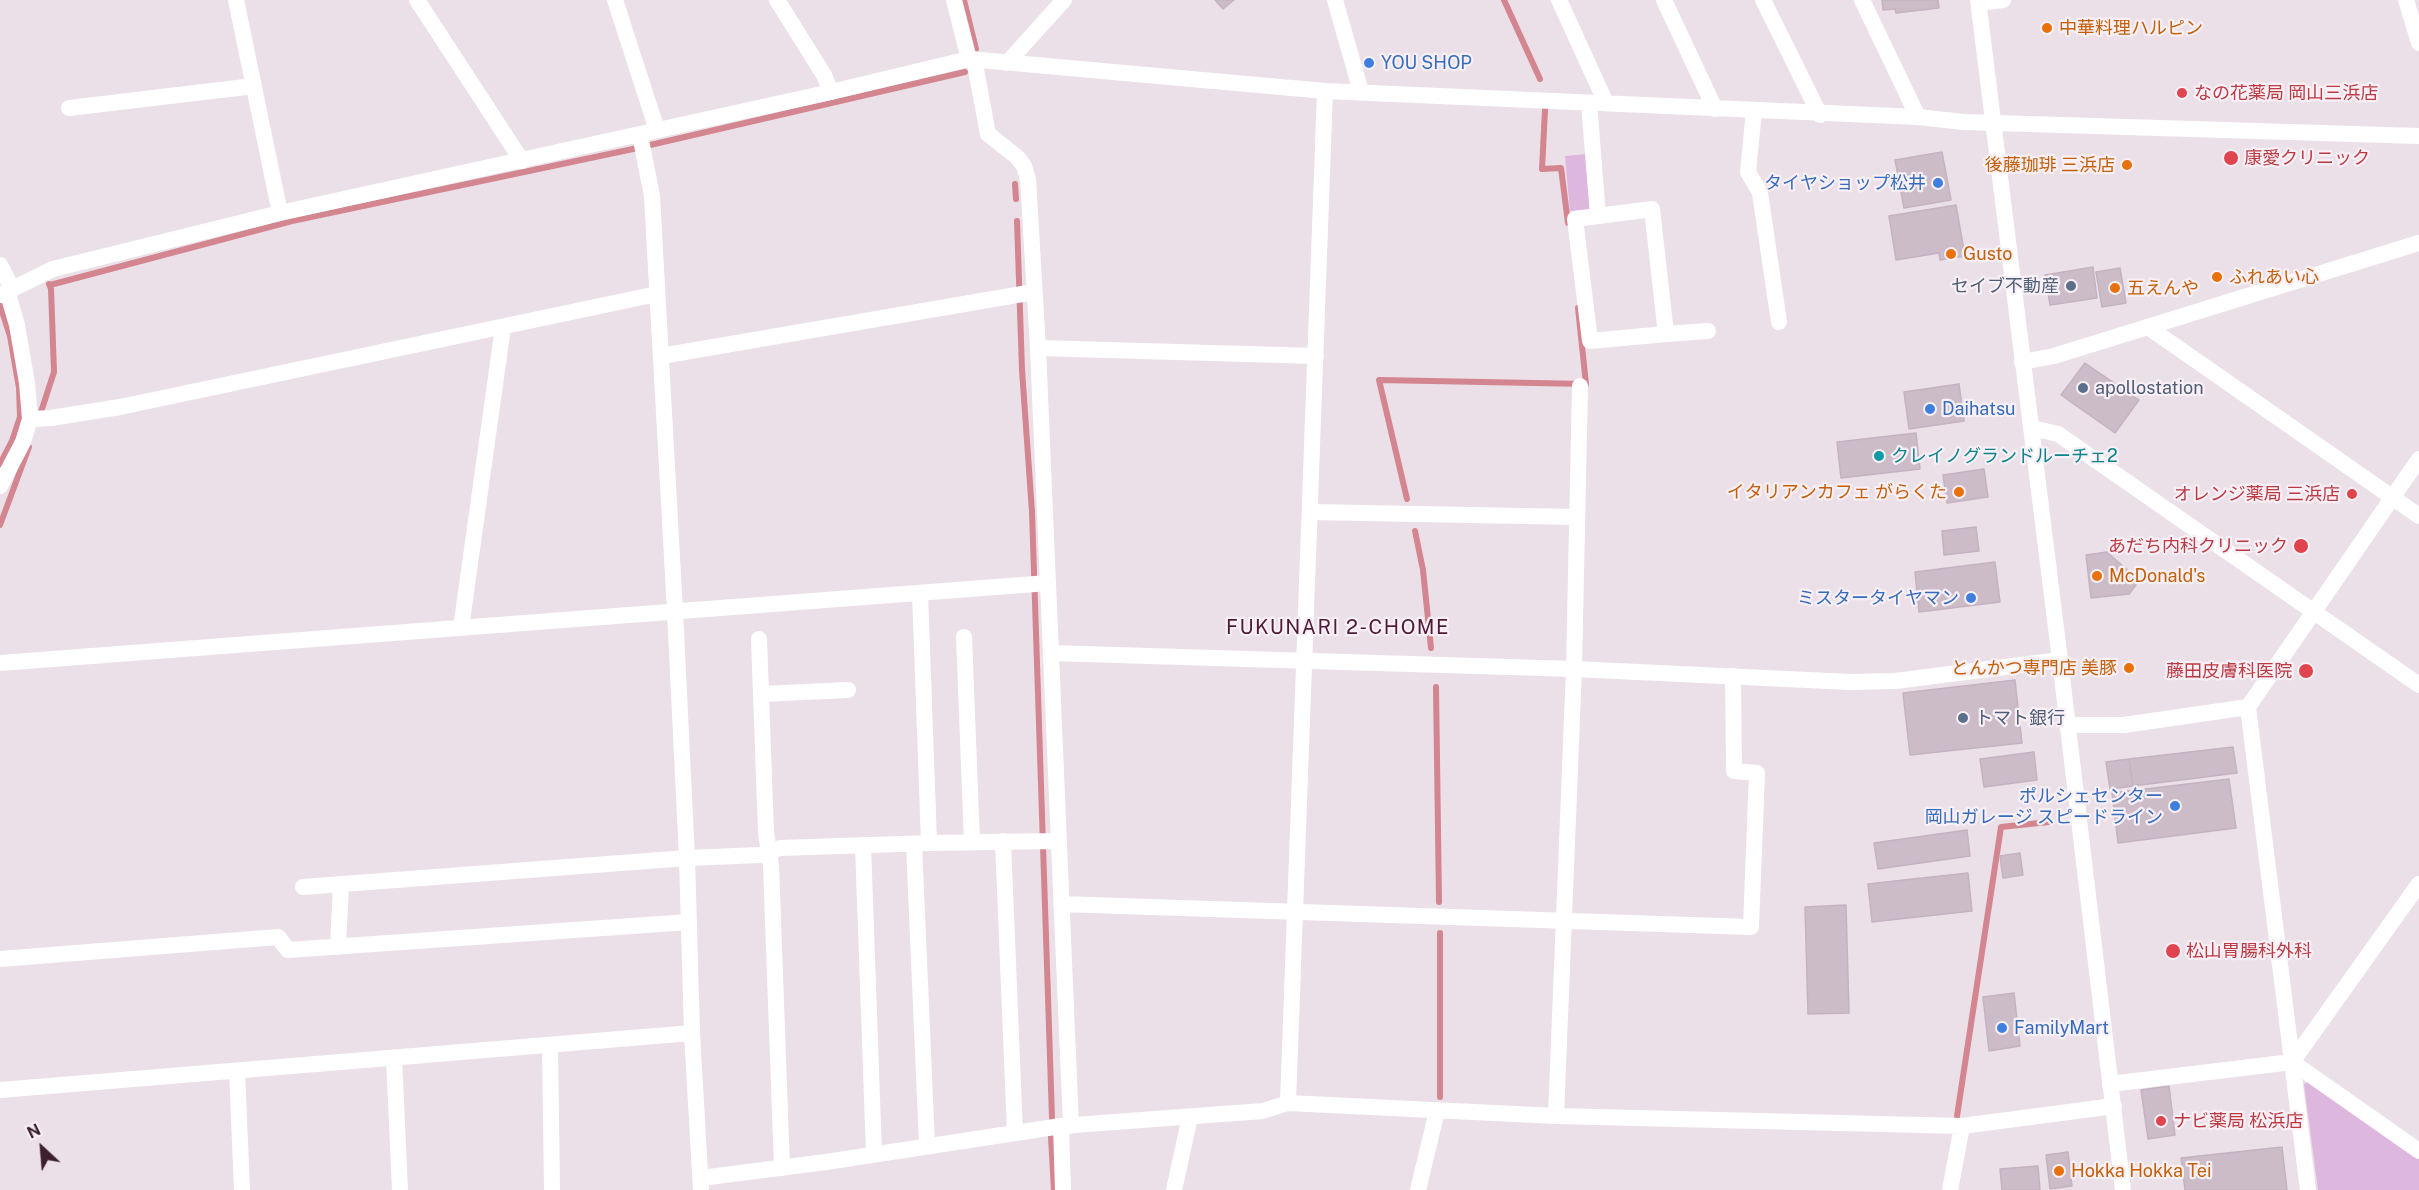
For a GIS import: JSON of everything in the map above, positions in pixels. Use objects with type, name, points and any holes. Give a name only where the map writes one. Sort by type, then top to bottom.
[{"type":"street","points":[[236,0],[280,213]]},
{"type":"street","points":[[417,0],[522,161]]},
{"type":"street","points":[[615,0],[657,130]]},
{"type":"street","points":[[777,0],[824,75],[831,93]]},
{"type":"street","points":[[954,0],[971,59],[988,134],[1017,157],[1024,166],[1028,179],[1025,294],[1038,348],[1038,584],[1051,652],[1048,841],[1061,904],[1066,1126],[1063,1190]]},
{"type":"street","points":[[1007,63],[1064,0]]},
{"type":"street","points":[[1335,0],[1361,92]]},
{"type":"street","points":[[1559,0],[1598,103],[1598,216]]},
{"type":"street","points":[[1664,0],[1714,109]]},
{"type":"street","points":[[1763,0],[1820,115]]},
{"type":"street","points":[[1862,0],[1918,117]]},
{"type":"street","points":[[2003,0],[1978,2],[2032,428],[2123,1190]]},
{"type":"street","points":[[2406,0],[2419,43]]},
{"type":"street","points":[[7,291],[53,269],[280,213],[522,161],[642,144],[657,130],[831,93],[971,59],[1325,91],[1820,115],[1918,117],[1965,122],[2419,136]]},
{"type":"street","points":[[69,108],[254,86]]},
{"type":"street","points":[[1288,1103],[1325,91]]},
{"type":"street","points":[[1754,111],[1749,172],[1760,193],[1779,322]]},
{"type":"street","points":[[642,144],[652,196],[675,611],[687,858],[692,1033],[701,1184],[782,1168],[1015,1132],[1263,1111],[1288,1103],[1556,1116],[1962,1126],[2114,1106]]},
{"type":"street","points":[[1666,334],[1652,209],[1575,219],[1590,341],[1708,331]]},
{"type":"street","points":[[2022,362],[2054,357],[2419,243]]},
{"type":"street","points":[[0,264],[17,325],[27,383],[36,418],[0,486]]},
{"type":"street","points":[[36,418],[131,405],[657,294]]},
{"type":"street","points":[[661,357],[1025,294]]},
{"type":"street","points":[[461,628],[503,327]]},
{"type":"street","points":[[2148,327],[2419,516]]},
{"type":"street","points":[[1038,348],[1316,356]]},
{"type":"street","points":[[1556,1116],[1574,669],[1580,386]]},
{"type":"street","points":[[2032,428],[2058,434],[2419,685]]},
{"type":"street","points":[[2308,1190],[2248,707],[2419,459]]},
{"type":"street","points":[[1310,512],[1577,517]]},
{"type":"street","points":[[0,663],[1038,584]]},
{"type":"street","points":[[920,593],[921,844],[927,1145]]},
{"type":"street","points":[[964,637],[972,842]]},
{"type":"street","points":[[759,639],[782,1168]]},
{"type":"street","points":[[1051,652],[1574,669],[1850,682],[1896,681],[2060,660]]},
{"type":"street","points":[[1061,904],[1751,927],[1757,772],[1734,771],[1733,676]]},
{"type":"street","points":[[761,694],[848,690]]},
{"type":"street","points":[[2068,725],[2124,725],[2248,707]]},
{"type":"street","points":[[1003,841],[1015,1132]]},
{"type":"street","points":[[303,887],[687,858],[760,855],[780,848],[1048,841]]},
{"type":"street","points":[[863,845],[874,1154]]},
{"type":"street","points":[[338,947],[341,884]]},
{"type":"street","points":[[2292,1062],[2414,903],[2419,884]]},
{"type":"street","points":[[0,959],[278,937],[288,950],[688,922]]},
{"type":"street","points":[[0,1090],[692,1033]]},
{"type":"street","points":[[550,1045],[552,1190]]},
{"type":"street","points":[[394,1058],[400,1190]]},
{"type":"street","points":[[2110,1084],[2292,1062],[2419,1152]]},
{"type":"street","points":[[237,1071],[242,1190]]},
{"type":"street","points":[[1418,1190],[1437,1111]]},
{"type":"street","points":[[1173,1190],[1190,1117]]},
{"type":"street","points":[[1950,1190],[1962,1126]]},
{"type":"shaded area","points":[[1587,154],[1592,209],[1570,211],[1565,156]]},
{"type":"shaded area","points":[[2308,1082],[2419,1159],[2419,1190],[2318,1190],[2304,1084]]},
{"type":"building","points":[[1215,0],[1234,0],[1223,9]]},
{"type":"building","points":[[1882,0],[1938,0],[1939,8],[1896,13],[1895,9],[1883,10]]},
{"type":"building","points":[[1942,152],[1951,200],[1904,208],[1895,160]]},
{"type":"building","points":[[1956,205],[1965,256],[1940,260],[1939,253],[1896,260],[1889,216]]},
{"type":"building","name":"セイブ不動産","points":[[2093,267],[2097,298],[2050,305],[2045,275]]},
{"type":"building","points":[[2120,268],[2126,303],[2102,307],[2096,272]]},
{"type":"building","points":[[2085,363],[2139,400],[2115,433],[2061,395]]},
{"type":"building","points":[[1959,384],[1964,421],[1909,429],[1904,392]]},
{"type":"building","name":"クレイノグランドルーチェ2","points":[[1916,433],[1920,469],[1841,478],[1837,442]]},
{"type":"building","points":[[1984,469],[1988,497],[1947,503],[1943,475]]},
{"type":"building","points":[[1976,527],[1979,551],[1944,555],[1942,531]]},
{"type":"building","points":[[2107,552],[2133,575],[2136,585],[2129,594],[2091,598],[2086,555]]},
{"type":"building","points":[[1995,562],[2000,602],[1919,612],[1915,572]]},
{"type":"building","name":"トマト銀行","points":[[2015,680],[2022,743],[1910,755],[1903,693]]},
{"type":"building","points":[[2233,747],[2237,773],[2133,786],[2129,759]]},
{"type":"building","points":[[2034,752],[2037,780],[1984,787],[1980,759]]},
{"type":"building","points":[[2129,759],[2133,786],[2110,789],[2106,762]]},
{"type":"building","points":[[2229,779],[2236,828],[2118,843],[2112,793]]},
{"type":"building","points":[[1967,830],[1970,856],[1878,869],[1874,843]]},
{"type":"building","points":[[2020,853],[2023,875],[2003,878],[2000,856]]},
{"type":"building","points":[[1968,873],[1972,911],[1872,922],[1868,884]]},
{"type":"building","points":[[1846,905],[1849,1013],[1808,1014],[1805,907]]},
{"type":"building","points":[[2014,993],[2020,1046],[1989,1051],[1983,997]]},
{"type":"building","points":[[2169,1086],[2175,1135],[2148,1139],[2141,1090]]},
{"type":"building","points":[[2282,1147],[2287,1190],[2185,1190],[2181,1158]]},
{"type":"building","name":"Hokka Hokka Tei","points":[[2068,1152],[2072,1186],[2050,1189],[2046,1155]]},
{"type":"building","points":[[2038,1166],[2040,1190],[2002,1190],[2000,1169]]},
{"type":"waterway","points":[[964,0],[976,49]]},
{"type":"waterway","points":[[1504,0],[1540,79]]},
{"type":"waterway","points":[[50,285],[292,221],[633,149],[965,72]]},
{"type":"waterway","points":[[1545,110],[1542,169],[1561,168],[1568,223]]},
{"type":"waterway","points":[[1015,184],[1016,199]]},
{"type":"waterway","points":[[1017,221],[1022,370],[1032,512],[1052,1118]]},
{"type":"waterway","points":[[39,418],[54,372],[49,284]]},
{"type":"waterway","points":[[0,305],[10,336],[19,388],[20,417],[12,441],[0,464]]},
{"type":"waterway","points":[[1407,499],[1379,380],[1586,384],[1578,308]]},
{"type":"waterway","points":[[0,525],[29,447]]},
{"type":"waterway","points":[[1415,531],[1423,570],[1431,648]]},
{"type":"waterway","points":[[1436,687],[1439,902]]},
{"type":"waterway","points":[[1957,1116],[2001,827],[2049,822]]},
{"type":"waterway","points":[[1440,933],[1440,1097]]},
{"type":"waterway","points":[[1051,1137],[1054,1190]]},
{"type":"place","name":"中華料理ハルピン","points":[[2047,28]]},
{"type":"place","name":"YOU SHOP","points":[[1369,63]]},
{"type":"place","name":"なの花薬局 岡山三浜店","points":[[2182,93]]},
{"type":"place","name":"康愛クリニック","points":[[2231,158]]},
{"type":"place","name":"後藤珈琲 三浜店","points":[[2127,165]]},
{"type":"place","name":"タイヤショップ松井","points":[[1938,183]]},
{"type":"place","name":"Gusto","points":[[1951,254]]},
{"type":"place","name":"ふれあい心","points":[[2217,277]]},
{"type":"place","name":"セイブ不動産","points":[[2071,286]]},
{"type":"place","name":"五えんや","points":[[2115,288]]},
{"type":"place","name":"apollostation","points":[[2083,388]]},
{"type":"place","name":"Daihatsu","points":[[1930,409]]},
{"type":"place","name":"クレイノグランドルーチェ2","points":[[1879,456]]},
{"type":"place","name":"イタリアンカフェ がらくた","points":[[1959,492]]},
{"type":"place","name":"オレンジ薬局 三浜店","points":[[2352,494]]},
{"type":"place","name":"あだち内科クリニック","points":[[2301,546]]},
{"type":"place","name":"McDonald's","points":[[2097,576]]},
{"type":"place","name":"ミスタータイヤマン","points":[[1971,598]]},
{"type":"place","name":"とんかつ専門店 美豚","points":[[2129,668]]},
{"type":"place","name":"藤田皮膚科医院","points":[[2306,671]]},
{"type":"place","name":"トマト銀行","points":[[1963,718]]},
{"type":"place","name":"ポルシェセンター 岡山ガレージ スピードライン","points":[[2175,806]]},
{"type":"place","name":"松山胃腸科外科","points":[[2173,951]]},
{"type":"place","name":"FamilyMart","points":[[2002,1028]]},
{"type":"place","name":"ナビ薬局 松浜店","points":[[2161,1121]]},
{"type":"place","name":"Hokka Hokka Tei","points":[[2059,1171]]},
{"type":"district","name":"FUKUNARI 2-CHOME","points":[[1338,628]]}]
